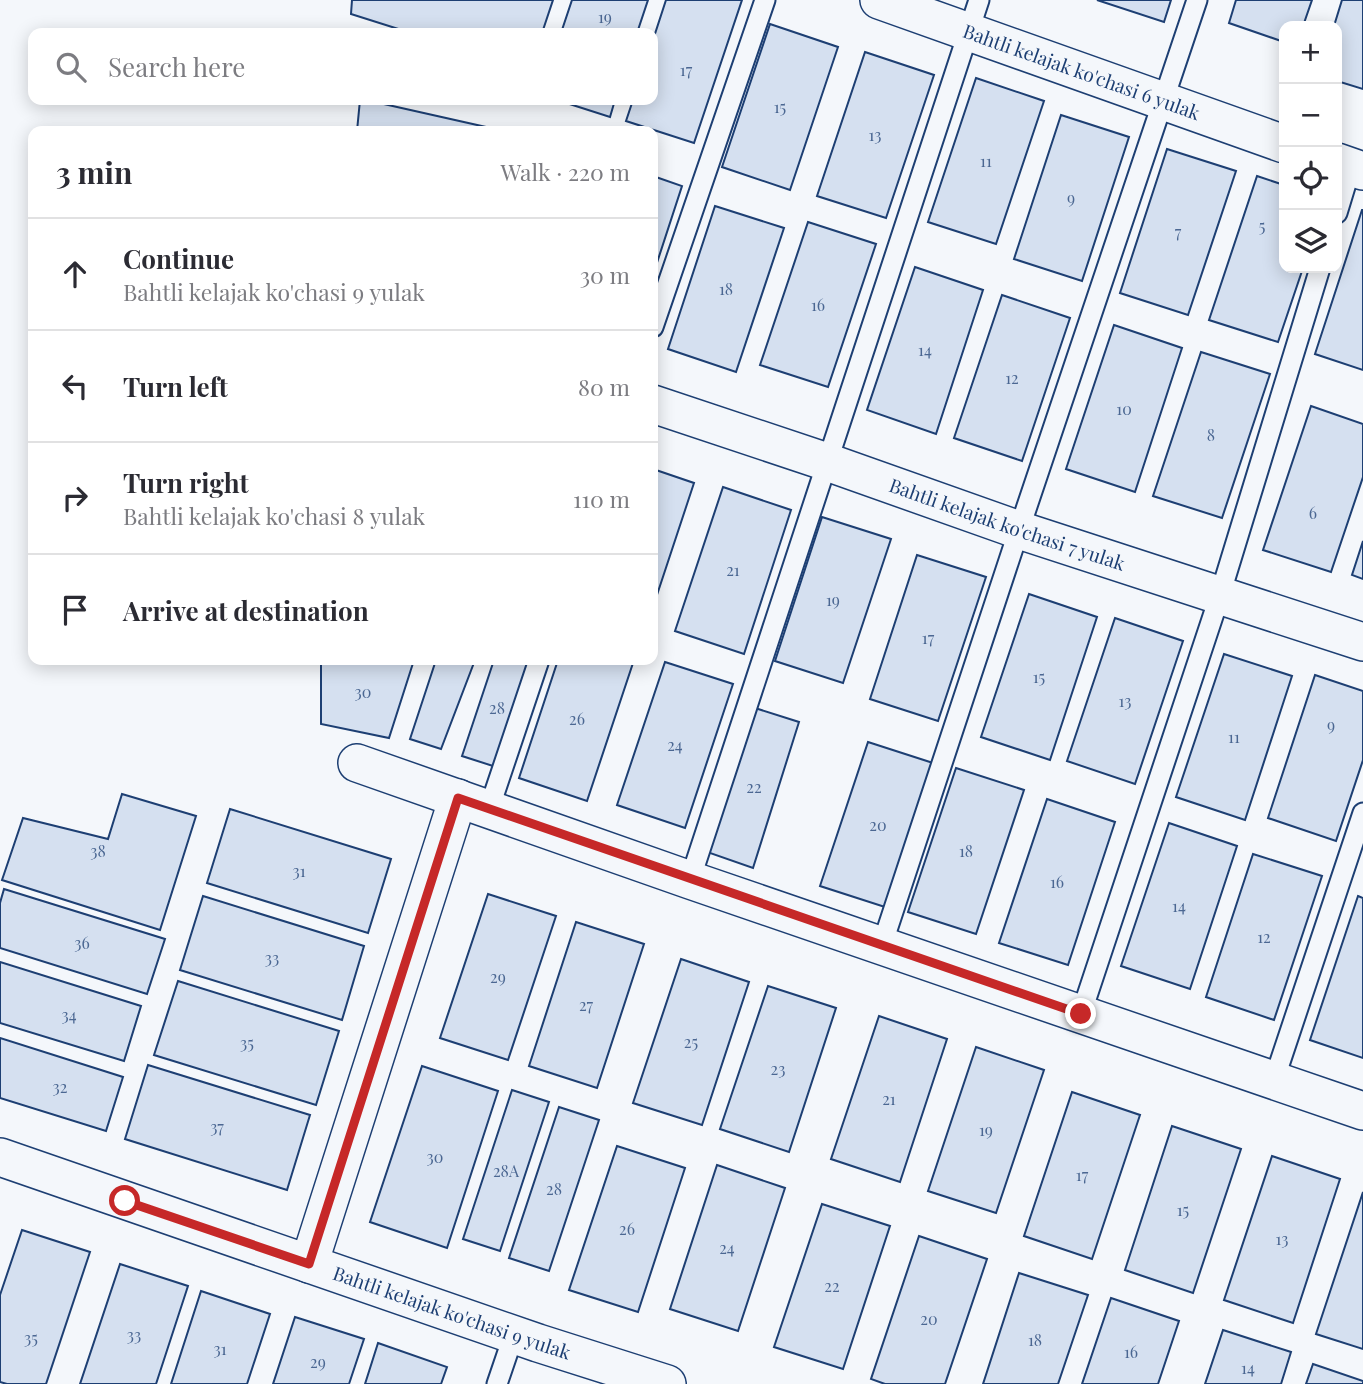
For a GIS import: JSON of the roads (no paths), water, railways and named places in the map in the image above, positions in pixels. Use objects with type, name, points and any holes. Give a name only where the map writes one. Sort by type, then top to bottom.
[{"type":"street","name":"Bahtli kelajak ko'chasi 6 yulak","points":[[879,0],[974,16],[1164,101],[1279,142]]},
{"type":"street","name":"Bahtli kelajak ko'chasi 7 yulak","points":[[658,406],[1019,530],[1363,642]]},
{"type":"street","points":[[357,763],[1363,1111]]},
{"type":"street","points":[[309,1264],[473,804]]},
{"type":"street","name":"Bahtli kelajak ko'chasi 9 yulak","points":[[0,1157],[538,1343],[667,1384]]},
{"type":"lane","points":[[658,312],[765,0]]},
{"type":"lane","points":[[882,945],[1197,0]]},
{"type":"lane","points":[[690,880],[974,16]]},
{"type":"lane","points":[[1338,210],[1350,167]]},
{"type":"lane","points":[[1081,1014],[1220,595],[1318,273]]},
{"type":"lane","points":[[473,804],[537,665]]},
{"type":"lane","points":[[1273,1080],[1363,813]]},
{"type":"lane","points":[[497,1384],[514,1334]]}]
